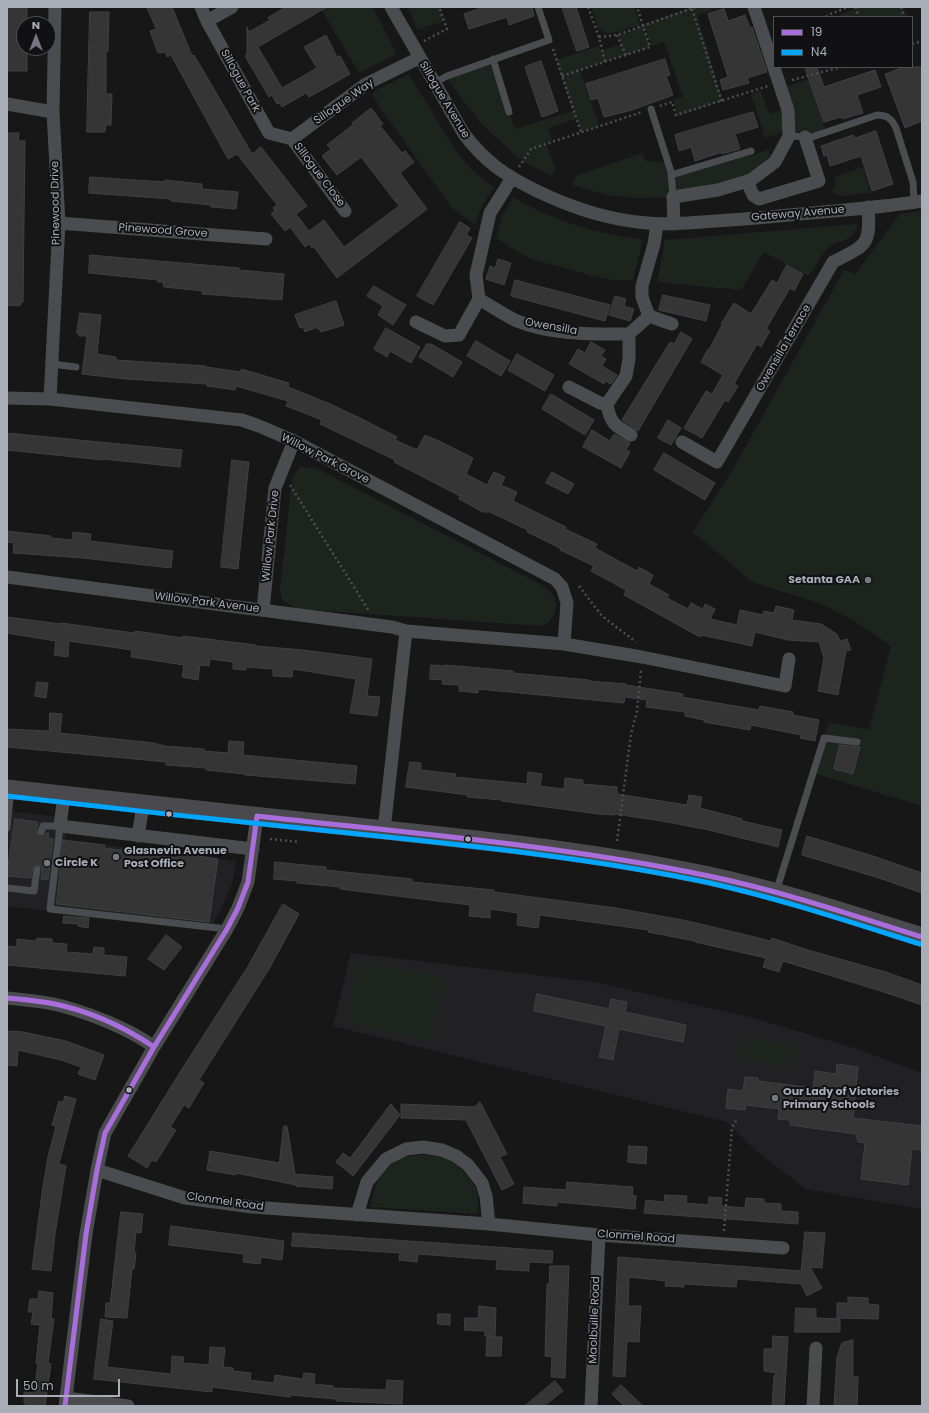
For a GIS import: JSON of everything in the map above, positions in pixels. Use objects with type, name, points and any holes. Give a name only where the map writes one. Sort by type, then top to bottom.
[{"type":"main road","points":[[9,789],[143,805],[384,830],[562,851],[623,860],[680,870],[776,892],[922,937]]},
{"type":"street","name":"Pinewood Drive","points":[[50,399],[59,223],[53,112],[55,7]]},
{"type":"street","name":"Sillogue Park","points":[[201,7],[207,21],[269,133],[292,139]]},
{"type":"street","points":[[207,21],[232,7]]},
{"type":"street","name":"Sillogue Avenue","points":[[391,7],[464,134],[473,147],[484,158],[512,178],[554,200],[581,210],[623,220],[657,224],[674,224]]},
{"type":"street","points":[[754,7],[773,65]]},
{"type":"street","name":"Sillogue Way","points":[[292,139],[366,84],[416,52]]},
{"type":"street","points":[[674,224],[673,197],[718,190],[751,180],[774,162],[789,136],[788,110],[774,68]]},
{"type":"street","points":[[7,104],[53,112]]},
{"type":"street","points":[[747,181],[753,195],[759,199],[819,181],[805,137]]},
{"type":"street","name":"Sillogue Close","points":[[292,139],[345,211]]},
{"type":"street","points":[[416,322],[445,336],[459,335],[479,299],[476,275],[490,213],[512,178]]},
{"type":"street","name":"Gateway Avenue","points":[[674,224],[734,220],[918,201]]},
{"type":"street","name":"Owensilla Terrace","points":[[682,442],[717,462],[834,262],[859,248],[868,238],[870,228],[868,207]]},
{"type":"street","name":"Pinewood Grove","points":[[59,223],[266,239]]},
{"type":"street","points":[[649,316],[642,297],[642,286],[654,244],[657,224]]},
{"type":"street","name":"Owensilla","points":[[479,299],[517,320],[543,328],[570,332],[629,334]]},
{"type":"street","points":[[649,316],[672,324]]},
{"type":"street","points":[[631,435],[615,425],[609,416],[607,404],[626,376],[629,359],[629,334],[649,316]]},
{"type":"street","points":[[569,387],[600,403],[607,404]]},
{"type":"street","name":"Willow Park Grove","points":[[7,398],[50,399],[242,420],[294,441],[555,579],[562,587],[567,603],[564,644]]},
{"type":"street","name":"Willow Park Drive","points":[[263,610],[277,482],[294,441]]},
{"type":"street","name":"Willow Park Avenue","points":[[7,577],[392,627],[406,631],[564,644],[642,657],[785,686],[789,659]]},
{"type":"street","points":[[384,830],[406,631]]},
{"type":"street","points":[[64,795],[60,826],[253,849]]},
{"type":"street","points":[[138,836],[143,805]]},
{"type":"street","points":[[128,1406],[65,1402],[80,1293],[86,1234],[105,1133],[154,1047],[227,929],[238,908],[248,882],[257,816]]},
{"type":"street","points":[[7,998],[61,1006],[98,1019],[142,1038],[154,1047]]},
{"type":"street","points":[[357,1215],[367,1182],[386,1159],[406,1149],[423,1147],[442,1150],[456,1156],[468,1166],[482,1182],[486,1196],[489,1224]]},
{"type":"street","name":"Clonmel Road","points":[[97,1170],[185,1198],[252,1207],[489,1224],[599,1235],[783,1248]]},
{"type":"street","name":"Maolbuille Road","points":[[592,1406],[599,1235]]},
{"type":"street","points":[[813,1406],[816,1348]]},
{"type":"lane","points":[[434,83],[447,76],[549,40],[538,7]]},
{"type":"lane","points":[[493,60],[509,112]]},
{"type":"lane","points":[[651,109],[671,175],[673,197]]},
{"type":"lane","points":[[789,136],[812,137],[877,115],[888,117],[893,121],[896,128],[918,201]]},
{"type":"lane","points":[[671,175],[751,151]]},
{"type":"lane","points":[[51,364],[76,367]]},
{"type":"lane","points":[[776,892],[824,738],[857,742]]},
{"type":"lane","points":[[7,828],[9,789]]},
{"type":"lane","points":[[41,832],[42,826],[60,826],[50,909],[227,929]]},
{"type":"lane","points":[[7,888],[34,891],[37,869]]},
{"type":"path","points":[[416,52],[447,29],[439,7]]},
{"type":"path","points":[[588,7],[599,37],[604,62]]},
{"type":"path","points":[[562,76],[650,47],[637,7]]},
{"type":"path","points":[[599,37],[617,36],[643,25],[696,7]]},
{"type":"path","points":[[827,16],[848,7]]},
{"type":"path","points":[[692,8],[722,102]]},
{"type":"path","points":[[617,36],[626,55]]},
{"type":"path","points":[[549,40],[581,132]]},
{"type":"path","points":[[512,178],[531,149],[672,102],[676,115],[722,102],[779,83],[808,77],[835,68]]},
{"type":"path","points":[[277,482],[292,485],[369,612]]},
{"type":"path","points":[[579,586],[602,616],[638,643]]},
{"type":"path","points":[[616,841],[631,734],[637,711],[641,667]]},
{"type":"path","points":[[270,839],[300,842]]},
{"type":"path","points":[[723,1237],[732,1127],[738,1118]]},
{"type":"shaded area","points":[[320,7],[373,7],[397,54],[359,73]]},
{"type":"shaded area","points":[[408,7],[439,7],[444,21],[417,30]]},
{"type":"shaded area","points":[[591,7],[634,7],[640,25],[617,32],[606,33],[598,28]]},
{"type":"shaded area","points":[[691,7],[722,7],[697,15],[723,101],[678,116],[673,100],[683,97],[664,42],[651,46],[644,24]]},
{"type":"shaded area","points":[[862,7],[904,7],[907,16],[840,16],[841,14]]},
{"type":"shaded area","points":[[643,25],[650,47],[580,70],[599,126],[581,132],[576,119],[548,128],[553,141],[546,143],[556,169],[552,176],[523,161],[509,150],[478,120],[447,79],[489,61],[515,129],[573,111],[556,60],[599,46],[601,51],[622,44],[619,36]]},
{"type":"shaded area","points":[[409,74],[454,148],[470,168],[494,187],[483,204],[475,224],[451,207],[381,109],[372,94],[376,90]]},
{"type":"shaded area","points":[[809,79],[826,132],[812,137],[789,128],[789,130],[765,138],[751,94],[761,91],[769,114],[787,108],[781,88]]},
{"type":"shaded area","points":[[768,150],[775,162],[751,180],[674,197],[637,198],[607,195],[572,185],[577,175],[642,153],[646,161],[668,163],[671,172],[751,151],[753,155]]},
{"type":"shaded area","points":[[863,167],[871,193],[842,196],[834,194],[832,190],[836,184],[834,177]]},
{"type":"shaded area","points":[[513,197],[557,219],[569,223],[606,233],[643,239],[633,280],[614,280],[597,277],[528,258],[496,238],[502,216]]},
{"type":"shaded area","points":[[922,211],[922,806],[813,773],[829,722],[869,730],[891,646],[854,621],[822,604],[752,582],[693,532],[733,469],[844,270],[855,274],[900,214]]},
{"type":"shaded area","points":[[857,224],[856,230],[850,237],[829,247],[808,276],[764,252],[741,290],[657,282],[665,240]]},
{"type":"shaded area","points":[[300,467],[316,468],[542,585],[550,591],[555,599],[556,608],[553,616],[542,626],[297,609],[282,600],[280,589],[292,478]]},
{"type":"shaded area","points":[[7,811],[68,818],[65,840],[236,861],[232,884],[222,907],[209,930],[7,906]]},
{"type":"shaded area","name":"Our Lady of Victories Primary Schools","points":[[351,953],[594,982],[750,1017],[854,1048],[922,1073],[922,1209],[806,1189],[756,1151],[727,1122],[333,1026]]},
{"type":"shaded area","points":[[358,959],[446,977],[432,1042],[345,1024]]},
{"type":"shaded area","points":[[743,1035],[796,1045],[792,1069],[739,1059]]},
{"type":"shaded area","points":[[419,1155],[445,1158],[454,1163],[464,1172],[472,1182],[477,1192],[478,1214],[370,1207],[379,1178],[388,1166],[401,1158]]},
{"type":"building","points":[[8,7],[27,7],[27,16],[16,16],[16,56],[27,56],[27,71],[8,71]]},
{"type":"building","points":[[147,7],[172,7],[192,56],[194,55],[252,154],[261,147],[307,206],[296,214],[309,231],[324,220],[344,247],[399,206],[361,157],[337,175],[322,156],[331,149],[327,145],[354,124],[352,123],[371,108],[383,124],[380,126],[402,153],[405,151],[414,162],[400,173],[427,209],[337,278],[314,247],[312,248],[309,244],[305,247],[290,227],[285,231],[271,214],[275,211],[273,208],[277,205],[237,154],[228,159],[171,55],[167,57],[166,52],[158,53],[150,31],[156,29]]},
{"type":"building","points":[[286,7],[327,7],[258,47],[282,88],[317,68],[304,47],[326,35],[337,57],[340,56],[350,74],[309,97],[306,93],[282,107],[280,103],[277,104],[272,95],[269,97],[245,56],[247,54],[247,27],[249,32],[270,20],[268,18]]},
{"type":"building","points":[[485,7],[532,7],[534,16],[509,25],[507,17],[469,29],[464,14]]},
{"type":"building","points":[[562,7],[576,7],[589,47],[577,51]]},
{"type":"building","points":[[724,9],[728,21],[745,15],[750,28],[752,27],[767,72],[747,78],[749,83],[723,90],[720,80],[728,77],[708,14]]},
{"type":"building","points":[[90,12],[109,12],[108,51],[106,51],[106,94],[112,94],[111,125],[106,125],[105,132],[87,132]]},
{"type":"building","points":[[665,59],[670,75],[666,76],[673,95],[632,110],[604,117],[598,98],[591,100],[586,84]]},
{"type":"building","points":[[541,61],[558,111],[542,117],[525,67]]},
{"type":"building","points":[[922,67],[922,121],[905,128],[885,74],[899,69]]},
{"type":"building","points":[[805,68],[817,68],[824,87],[875,70],[881,87],[857,95],[863,113],[824,122]]},
{"type":"building","points":[[753,112],[758,127],[735,134],[740,149],[722,154],[722,152],[695,161],[691,147],[679,151],[675,135]]},
{"type":"building","points":[[876,131],[893,184],[872,191],[861,156],[830,166],[827,155],[824,156],[821,146],[853,135],[855,138]]},
{"type":"building","points":[[7,133],[19,133],[18,141],[25,141],[23,302],[21,302],[20,306],[7,305]]},
{"type":"building","points":[[90,177],[165,182],[165,180],[202,184],[202,189],[238,192],[236,209],[171,201],[171,199],[89,193]]},
{"type":"building","points":[[460,222],[470,228],[466,235],[472,238],[433,305],[417,296]]},
{"type":"building","points":[[90,255],[239,268],[239,270],[284,274],[282,300],[202,294],[203,291],[164,287],[163,282],[157,282],[158,280],[89,273]]},
{"type":"building","points":[[498,259],[511,263],[504,285],[486,279],[490,266],[495,268]]},
{"type":"building","points":[[787,265],[803,274],[794,291],[790,288],[766,329],[770,331],[761,347],[757,344],[734,384],[738,386],[728,402],[725,400],[702,438],[684,428],[706,391],[712,394],[723,375],[701,362],[734,303],[751,314],[772,280],[777,283]]},
{"type":"building","points":[[515,280],[610,305],[605,321],[511,296]]},
{"type":"building","points":[[374,286],[406,305],[393,325],[378,315],[383,306],[367,296]]},
{"type":"building","points":[[663,295],[710,305],[706,321],[659,310]]},
{"type":"building","points":[[615,296],[626,299],[624,306],[634,309],[630,321],[609,315]]},
{"type":"building","points":[[336,301],[344,325],[321,332],[319,328],[317,329],[317,327],[305,332],[303,327],[300,328],[295,315]]},
{"type":"building","points":[[80,313],[101,315],[97,354],[116,357],[116,360],[206,366],[241,372],[241,369],[289,383],[288,387],[360,418],[397,437],[395,440],[417,450],[425,435],[439,441],[473,458],[466,474],[487,485],[494,472],[505,477],[501,485],[517,492],[513,501],[566,527],[565,529],[597,544],[595,548],[637,571],[639,567],[653,575],[649,584],[669,595],[667,598],[688,609],[691,603],[703,609],[705,604],[715,609],[710,619],[737,625],[740,610],[763,615],[764,611],[774,613],[776,606],[794,610],[792,620],[821,624],[837,634],[840,641],[847,639],[851,650],[846,651],[838,695],[818,691],[824,658],[819,642],[788,640],[755,632],[752,646],[701,635],[700,637],[624,595],[626,590],[591,571],[594,566],[527,532],[528,530],[490,512],[483,512],[459,499],[460,496],[394,462],[395,460],[320,424],[322,420],[286,406],[288,401],[236,386],[235,390],[207,386],[207,384],[126,379],[82,374],[87,336],[79,336],[79,333],[77,333]]},
{"type":"building","points":[[386,328],[420,347],[411,363],[390,351],[387,357],[374,349]]},
{"type":"building","points":[[681,332],[692,339],[638,431],[622,420],[670,342],[674,344]]},
{"type":"building","points":[[476,341],[510,361],[501,376],[467,356]]},
{"type":"building","points":[[591,342],[605,350],[601,356],[606,359],[602,366],[617,375],[611,384],[605,381],[604,384],[569,364],[578,349],[585,353]]},
{"type":"building","points":[[427,344],[431,344],[462,362],[453,377],[419,357]]},
{"type":"building","points":[[517,354],[554,375],[545,391],[508,370]]},
{"type":"building","points":[[551,394],[594,420],[585,435],[542,409]]},
{"type":"building","points":[[668,420],[681,428],[671,445],[658,438]]},
{"type":"building","points":[[592,430],[610,441],[614,434],[630,443],[626,450],[630,452],[621,468],[583,447]]},
{"type":"building","points":[[7,433],[182,450],[180,467],[7,450]]},
{"type":"building","points":[[664,453],[715,483],[705,500],[654,470]]},
{"type":"building","points":[[232,460],[249,462],[238,569],[221,567]]},
{"type":"building","points":[[552,472],[574,484],[568,494],[546,483]]},
{"type":"building","points":[[7,531],[72,540],[73,532],[91,534],[90,541],[173,551],[171,568],[83,558],[13,553],[14,543],[7,542]]},
{"type":"building","points":[[7,617],[134,633],[135,631],[183,638],[183,636],[372,659],[367,696],[380,697],[377,716],[350,713],[356,679],[293,669],[292,677],[273,676],[273,669],[246,667],[246,670],[233,669],[233,662],[210,659],[209,666],[200,665],[198,680],[182,677],[184,665],[131,657],[132,650],[69,641],[68,657],[54,655],[56,641],[7,633]]},
{"type":"building","points":[[431,665],[513,671],[513,673],[626,684],[683,694],[682,697],[759,710],[760,706],[793,712],[793,715],[819,720],[815,741],[800,738],[801,735],[751,725],[750,730],[704,722],[704,720],[685,716],[685,712],[646,707],[647,700],[625,697],[624,703],[478,689],[478,693],[459,691],[459,685],[442,684],[443,680],[430,679]]},
{"type":"building","points":[[37,682],[48,683],[46,698],[35,696]]},
{"type":"building","points":[[50,713],[62,714],[60,733],[228,753],[229,741],[244,742],[243,755],[357,766],[355,784],[245,775],[206,770],[206,768],[166,765],[166,762],[7,747],[7,729],[49,731]]},
{"type":"building","points":[[840,745],[860,747],[853,774],[834,769]]},
{"type":"building","points":[[410,762],[421,763],[421,770],[456,774],[455,777],[527,784],[528,772],[542,774],[540,786],[564,789],[565,778],[583,780],[583,784],[617,787],[617,794],[687,805],[689,795],[702,797],[700,808],[742,819],[742,821],[782,830],[778,847],[709,830],[662,821],[615,814],[599,814],[502,800],[467,797],[468,795],[406,787]]},
{"type":"building","name":"Circle K","points":[[15,819],[38,822],[36,833],[38,836],[42,837],[46,833],[49,833],[48,838],[53,839],[48,880],[41,879],[42,867],[37,864],[33,866],[31,878],[7,876]]},
{"type":"building","points":[[807,836],[922,873],[922,893],[879,878],[802,855]]},
{"type":"building","points":[[63,840],[105,845],[104,848],[177,858],[178,853],[218,859],[209,922],[57,904]]},
{"type":"building","points":[[275,862],[326,867],[326,870],[412,879],[412,882],[494,890],[494,892],[616,908],[688,921],[771,941],[772,938],[808,950],[886,972],[922,985],[922,1005],[783,961],[779,972],[763,967],[766,958],[695,941],[648,932],[649,930],[540,915],[538,928],[517,925],[518,913],[490,909],[490,918],[469,916],[470,905],[340,889],[340,887],[297,883],[297,881],[274,879]]},
{"type":"building","points":[[283,904],[299,914],[269,969],[199,1080],[204,1083],[189,1108],[184,1105],[170,1127],[176,1130],[156,1162],[152,1160],[147,1168],[128,1156],[247,968]]},
{"type":"building","points":[[64,916],[89,918],[88,928],[78,926],[78,924],[63,923]]},
{"type":"building","points":[[166,935],[182,947],[164,970],[148,959]]},
{"type":"building","points":[[37,938],[52,939],[52,943],[67,944],[66,952],[93,954],[94,947],[104,948],[104,955],[127,957],[125,976],[7,965],[7,946],[17,947],[17,939],[36,941]]},
{"type":"building","points":[[537,994],[609,1009],[611,999],[627,1002],[625,1012],[686,1025],[683,1042],[619,1029],[613,1060],[599,1057],[606,1026],[534,1011]]},
{"type":"building","points":[[7,1031],[23,1032],[66,1041],[104,1055],[95,1080],[78,1074],[81,1067],[61,1060],[18,1050],[17,1066],[7,1065]]},
{"type":"building","points":[[837,1064],[858,1067],[853,1118],[922,1126],[922,1150],[912,1149],[908,1185],[861,1179],[865,1143],[858,1142],[856,1134],[790,1125],[790,1120],[778,1119],[779,1109],[746,1105],[745,1110],[726,1108],[728,1089],[743,1091],[745,1077],[758,1078],[758,1081],[813,1088],[815,1071],[836,1074]]},
{"type":"building","points":[[65,1096],[76,1099],[59,1164],[66,1166],[55,1234],[51,1271],[32,1269],[48,1157],[56,1126],[52,1125],[59,1101],[63,1102]]},
{"type":"building","points":[[480,1102],[507,1154],[500,1157],[514,1184],[502,1190],[466,1120],[401,1118],[401,1104],[474,1107]]},
{"type":"building","points":[[391,1104],[400,1115],[353,1176],[336,1162],[343,1153],[350,1158]]},
{"type":"building","points":[[284,1126],[287,1126],[295,1174],[333,1177],[332,1189],[296,1186],[236,1173],[236,1175],[207,1170],[210,1151],[279,1163]]},
{"type":"building","points":[[629,1146],[647,1147],[646,1164],[628,1162]]},
{"type":"building","points":[[567,1182],[633,1187],[632,1195],[636,1196],[635,1209],[557,1202],[557,1206],[523,1203],[524,1187],[566,1190]]},
{"type":"building","points":[[665,1195],[687,1196],[686,1203],[708,1205],[709,1197],[722,1198],[721,1206],[745,1208],[746,1198],[764,1199],[764,1203],[781,1204],[781,1211],[798,1212],[798,1224],[644,1213],[646,1200],[664,1202]]},
{"type":"building","points":[[121,1212],[143,1214],[141,1233],[136,1232],[134,1253],[136,1253],[134,1269],[132,1269],[127,1318],[105,1317],[106,1303],[110,1303]]},
{"type":"building","points":[[171,1226],[284,1241],[282,1260],[261,1257],[260,1264],[243,1262],[244,1254],[169,1245]]},
{"type":"building","points":[[805,1232],[825,1233],[822,1268],[810,1267],[822,1288],[807,1296],[801,1284],[737,1279],[736,1287],[684,1284],[684,1287],[665,1286],[666,1281],[629,1277],[628,1306],[641,1306],[639,1342],[627,1341],[625,1377],[613,1376],[618,1257],[801,1271]]},
{"type":"building","points":[[293,1233],[553,1251],[552,1263],[529,1262],[529,1271],[496,1269],[497,1260],[418,1254],[417,1262],[399,1260],[400,1253],[292,1246]]},
{"type":"building","points":[[550,1266],[569,1266],[565,1378],[551,1377],[552,1357],[545,1356],[547,1284],[549,1284]]},
{"type":"building","points":[[39,1291],[53,1293],[51,1319],[54,1319],[48,1363],[51,1364],[45,1406],[26,1406],[24,1403],[24,1392],[34,1393],[38,1363],[36,1363],[40,1325],[31,1324],[33,1312],[28,1312],[30,1299],[38,1299]]},
{"type":"building","points":[[848,1297],[868,1298],[868,1304],[879,1305],[878,1319],[837,1318],[837,1303],[848,1303]]},
{"type":"building","points":[[479,1306],[496,1308],[495,1337],[502,1337],[501,1356],[486,1356],[487,1337],[485,1336],[485,1331],[464,1330],[465,1318],[478,1318]]},
{"type":"building","points":[[796,1308],[816,1309],[816,1318],[840,1319],[840,1332],[795,1332]]},
{"type":"building","points":[[438,1314],[450,1314],[450,1325],[438,1324]]},
{"type":"building","points":[[101,1319],[113,1321],[107,1367],[171,1374],[172,1356],[184,1357],[183,1363],[209,1365],[210,1347],[225,1348],[223,1367],[233,1368],[233,1371],[251,1373],[250,1380],[274,1383],[275,1375],[303,1379],[304,1373],[315,1374],[314,1384],[333,1386],[333,1388],[386,1390],[387,1380],[403,1381],[402,1404],[336,1401],[336,1399],[291,1395],[290,1397],[212,1387],[212,1392],[94,1379]]},
{"type":"building","points":[[773,1336],[788,1337],[784,1406],[772,1406],[774,1376],[777,1373],[764,1371],[764,1349],[772,1349]]},
{"type":"building","points":[[853,1340],[853,1377],[858,1377],[857,1406],[834,1406],[837,1357],[842,1343]]},
{"type":"building","points":[[555,1381],[563,1391],[544,1406],[525,1406]]},
{"type":"building","points":[[621,1385],[643,1406],[624,1406],[612,1394]]},
{"type":"transit line","name":"N4","points":[[7,796],[454,844],[582,860],[710,883],[763,896],[920,944]]},
{"type":"transit line","name":"19","points":[[257,816],[541,848],[653,865],[763,889],[922,937]]},
{"type":"transit line","name":"19","points":[[65,1406],[86,1234],[105,1133],[154,1047],[227,929],[238,908],[248,882],[257,816]]},
{"type":"transit line","name":"19","points":[[7,998],[50,1003],[91,1014],[130,1032],[154,1047]]},
{"type":"place","name":"Setanta GAA","points":[[868,580]]},
{"type":"place","name":"Glasnevin Avenue Post Office","points":[[116,857]]},
{"type":"place","name":"Circle K","points":[[47,863]]},
{"type":"place","name":"Our Lady of Victories Primary Schools","points":[[775,1098]]}]
